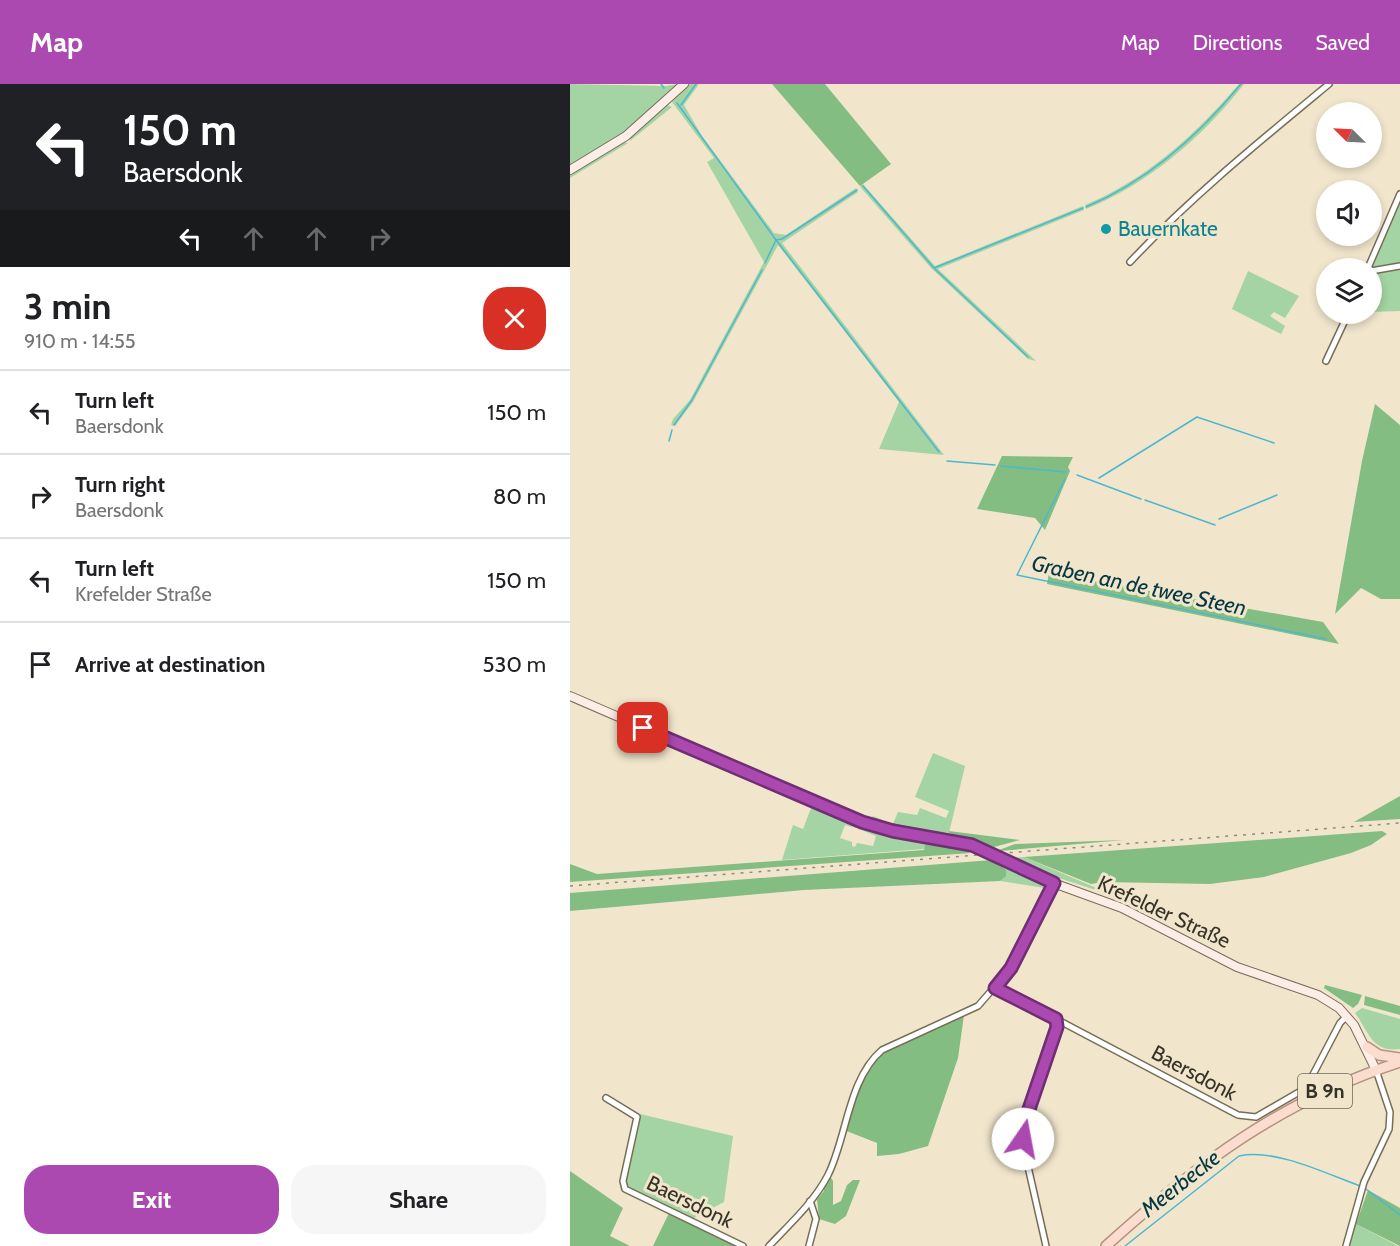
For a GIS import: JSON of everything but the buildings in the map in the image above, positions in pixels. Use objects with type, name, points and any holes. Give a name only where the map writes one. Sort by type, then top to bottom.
[{"type":"main road","points":[[570,170],[626,136],[684,84]]},
{"type":"main road","name":"Krefelder Straße","points":[[570,696],[862,822],[893,831],[972,845],[1054,883],[1122,908],[1237,967],[1318,995],[1333,1003],[1347,1016],[1367,1047],[1376,1070]]},
{"type":"main road","points":[[1367,1047],[1379,1055],[1400,1060]]},
{"type":"main road","points":[[1376,1070],[1400,1060]]},
{"type":"main road","name":"B 9n","points":[[1106,1246],[1184,1178],[1234,1142],[1314,1096],[1376,1070]]},
{"type":"street","points":[[1130,262],[1167,223],[1229,166],[1329,84]]},
{"type":"street","points":[[1375,258],[1400,194]]},
{"type":"street","points":[[1382,268],[1400,266]]},
{"type":"street","points":[[1326,361],[1343,324]]},
{"type":"street","points":[[769,1246],[810,1201],[827,1176],[859,1086],[872,1058],[882,1050],[978,1006],[1011,968],[1054,883]]},
{"type":"street","name":"Baersdonk","points":[[995,988],[1238,1114],[1248,1117],[1256,1117],[1306,1088],[1340,1023],[1347,1016]]},
{"type":"street","points":[[1046,1246],[1024,1149],[1023,1130],[1057,1027],[1056,1019]]},
{"type":"street","points":[[1347,1246],[1364,1182],[1389,1129],[1390,1112],[1376,1070]]},
{"type":"street","name":"Baersdonk","points":[[606,1098],[637,1116],[623,1182],[625,1189],[743,1246]]},
{"type":"street","points":[[809,1246],[816,1219],[810,1201]]},
{"type":"green space","points":[[570,84],[666,86],[679,84],[630,129],[570,167]]},
{"type":"green space","points":[[687,84],[699,84],[684,105],[702,136],[774,233],[786,235],[856,188],[858,192],[782,243],[944,455],[879,449],[899,402],[778,245],[693,402],[675,426],[671,425],[673,419],[690,400],[764,262],[707,162],[714,158],[672,102]]},
{"type":"green space","points":[[772,84],[825,84],[891,164],[860,186]]},
{"type":"green space","points":[[1239,84],[1244,84],[1211,122],[1173,157],[1131,187],[1086,209],[1085,205],[1129,183],[1169,154],[1223,103]]},
{"type":"green space","points":[[667,105],[672,107],[630,141],[631,136]]},
{"type":"green space","points":[[623,142],[628,143],[570,178],[570,174]]},
{"type":"green space","points":[[863,184],[935,266],[1083,206],[1084,210],[938,269],[1036,361],[1028,359],[931,268],[862,189],[860,186]]},
{"type":"green space","points":[[1400,201],[1400,264],[1382,267],[1382,258],[1375,258]]},
{"type":"green space","points":[[1400,268],[1400,311],[1382,312],[1382,271]]},
{"type":"green space","points":[[1248,271],[1299,296],[1285,318],[1274,312],[1270,316],[1285,326],[1281,334],[1232,309]]},
{"type":"green space","points":[[1375,404],[1400,425],[1400,599],[1381,599],[1361,588],[1335,614],[1362,461]]},
{"type":"green space","points":[[1002,456],[1073,457],[1068,467],[1070,471],[1045,530],[1035,518],[977,509]]},
{"type":"green space","points":[[1049,573],[1323,622],[1339,644],[1047,584]]},
{"type":"green space","points":[[933,753],[965,766],[949,833],[892,825],[872,818],[873,816],[893,824],[898,812],[917,815],[920,808],[946,818],[949,811],[915,797]]},
{"type":"green space","points":[[1400,796],[1400,819],[1354,822]]},
{"type":"green space","points":[[795,800],[857,824],[856,828],[845,825],[840,838],[852,842],[852,846],[855,847],[857,843],[873,846],[876,836],[859,829],[861,825],[980,852],[925,844],[924,849],[782,860],[793,825],[803,829],[811,808]]},
{"type":"green space","points":[[949,831],[1020,840],[994,847],[949,833]]},
{"type":"green space","points":[[1382,831],[1387,834],[1371,845],[1351,853],[1264,877],[1210,884],[1103,882],[1091,884],[1024,857]]},
{"type":"green space","points":[[1124,840],[1000,851],[999,850],[1015,844]]},
{"type":"green space","points":[[925,844],[950,846],[971,853],[570,882],[570,864],[597,874],[924,850]]},
{"type":"green space","points":[[1024,857],[1120,898],[1059,878],[1014,858]]},
{"type":"green space","points":[[996,859],[1041,882],[1045,888],[1000,881],[1006,874],[992,860]]},
{"type":"green space","points":[[992,860],[1006,870],[1006,876],[1000,881],[804,890],[570,911],[570,893]]},
{"type":"green space","points":[[1325,985],[1362,995],[1358,1004],[1353,1008],[1324,988]]},
{"type":"green space","points":[[1365,996],[1400,1006],[1400,1015],[1364,1005]]},
{"type":"green space","points":[[1362,1008],[1400,1019],[1400,1049],[1383,1048],[1372,1040],[1355,1013]]},
{"type":"green space","points":[[964,1015],[958,1058],[928,1146],[899,1154],[877,1156],[877,1143],[844,1130],[866,1071],[882,1050]]},
{"type":"green space","points":[[640,1114],[733,1136],[724,1202],[692,1219],[628,1188],[625,1182]]},
{"type":"green space","points":[[570,1171],[623,1208],[610,1236],[630,1246],[570,1246]]},
{"type":"green space","points":[[830,1176],[833,1181],[833,1205],[841,1201],[847,1185],[853,1180],[860,1180],[846,1216],[835,1224],[819,1219],[817,1199],[824,1191],[823,1185]]},
{"type":"green space","points":[[1368,1190],[1400,1208],[1400,1246],[1356,1224]]},
{"type":"green space","points":[[669,1213],[741,1246],[653,1246]]},
{"type":"green space","points":[[1356,1224],[1398,1246],[1348,1246]]},
{"type":"waterway","points":[[661,84],[664,88]]},
{"type":"waterway","points":[[681,105],[696,84]]},
{"type":"waterway","points":[[1086,207],[1130,184],[1171,155],[1208,121],[1241,84]]},
{"type":"waterway","points":[[677,103],[776,240],[782,239],[857,190]]},
{"type":"waterway","points":[[863,186],[934,268],[1083,208]]},
{"type":"waterway","name":"Graben an de twee Steen","points":[[776,240],[939,452]]},
{"type":"waterway","points":[[765,263],[776,240]]},
{"type":"waterway","points":[[935,269],[1028,357]]},
{"type":"waterway","points":[[674,425],[692,400],[762,270]]},
{"type":"waterway","points":[[1099,478],[1197,417],[1274,443]]},
{"type":"waterway","points":[[669,441],[672,430]]},
{"type":"waterway","name":"Graben an de twee Steen","points":[[947,461],[995,465]]},
{"type":"waterway","name":"Graben an de twee Steen","points":[[1001,466],[1066,472]]},
{"type":"waterway","points":[[1077,475],[1141,499]]},
{"type":"waterway","name":"Graben an de twee Steen","points":[[1065,479],[1017,575],[1326,639]]},
{"type":"waterway","points":[[1219,519],[1277,495]]},
{"type":"waterway","points":[[1145,500],[1215,525]]},
{"type":"waterway","name":"Meerbecke","points":[[1125,1246],[1239,1156],[1253,1154],[1284,1159],[1360,1186]]},
{"type":"waterway","name":"Meerbecke","points":[[1366,1189],[1400,1215]]},
{"type":"railway","points":[[570,886],[1400,823]]},
{"type":"place","name":"Bauernkate","points":[[1106,229]]},
{"type":"route","points":[[643,728],[862,822],[893,831],[943,838],[972,845],[1054,883],[1006,977],[995,988],[1056,1019],[1057,1027],[1025,1121],[1023,1139]]}]
